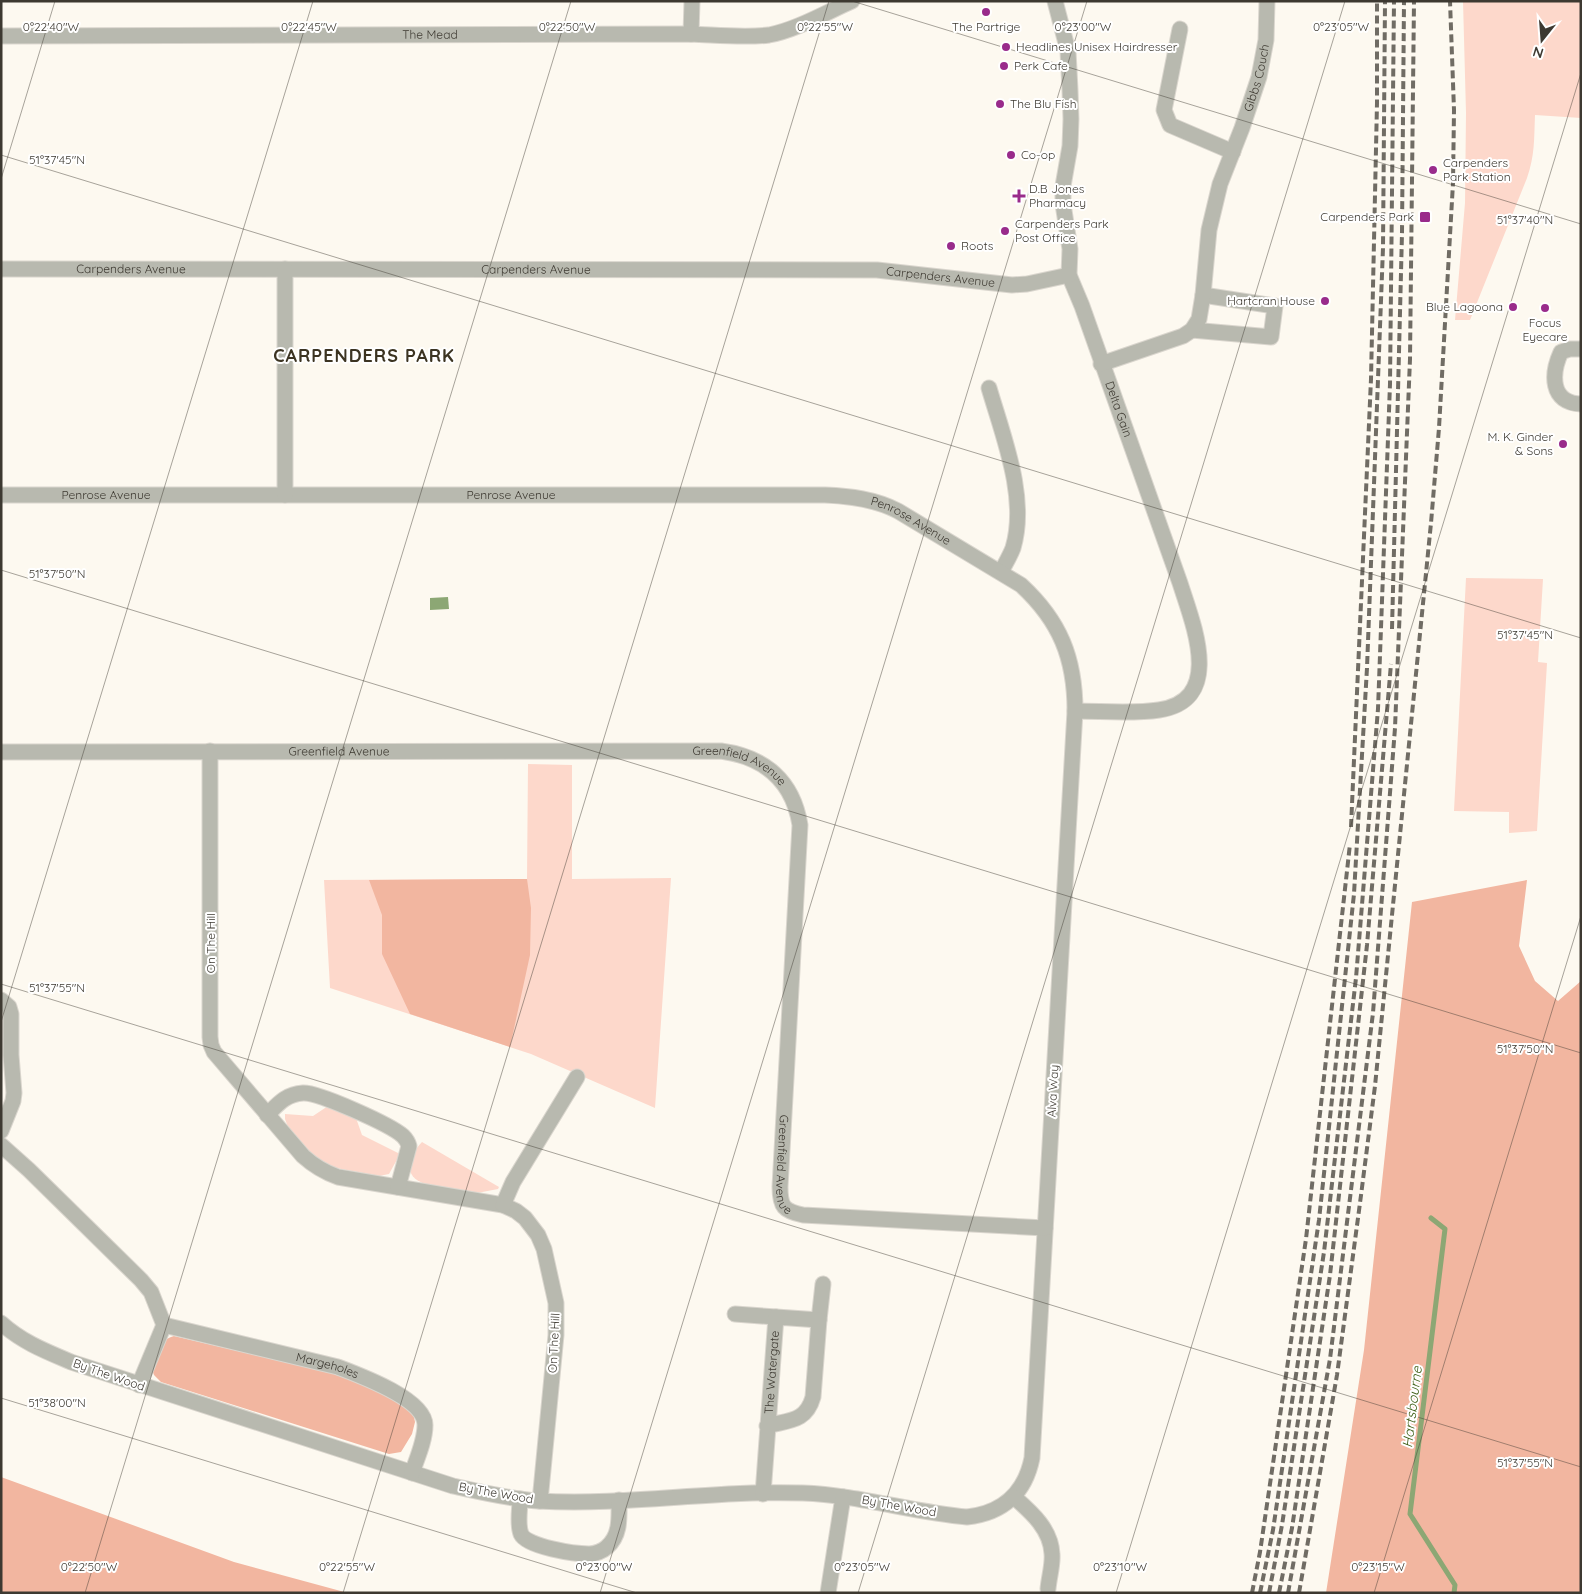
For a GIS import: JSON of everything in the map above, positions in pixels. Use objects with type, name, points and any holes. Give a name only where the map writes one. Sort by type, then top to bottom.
[{"type":"street","points":[[692,1],[692,34]]},
{"type":"street","name":"The Mead","points":[[1,36],[692,34],[753,36],[770,35],[799,25],[852,1]]},
{"type":"street","name":"Delta Gain","points":[[1056,1],[1068,51],[1070,90],[1070,146],[1063,186],[1063,204],[1070,248],[1069,275],[1183,591],[1193,623],[1200,672],[1192,693],[1176,706],[1152,710],[1075,711]]},
{"type":"street","name":"Gibbs Couch","points":[[1192,330],[1199,319],[1209,230],[1220,184],[1259,76],[1266,40],[1267,1]]},
{"type":"street","points":[[1180,28],[1164,110],[1170,125],[1233,152]]},
{"type":"street","name":"Carpenders Avenue","points":[[1,269],[878,270],[1012,285],[1027,284],[1069,275]]},
{"type":"street","points":[[285,269],[285,495]]},
{"type":"street","points":[[1102,364],[1183,336],[1192,330],[1270,337],[1274,306],[1203,295]]},
{"type":"street","points":[[1581,349],[1570,349],[1561,352],[1556,362],[1555,382],[1556,391],[1561,398],[1573,404],[1581,404]]},
{"type":"street","points":[[989,388],[1004,437],[1017,499],[1013,547],[1001,572]]},
{"type":"street","name":"Penrose Avenue","points":[[1,495],[844,496],[887,506],[1001,572],[1021,585],[1033,596],[1045,609],[1064,641],[1073,673],[1075,711]]},
{"type":"street","name":"Alva Way","points":[[1030,1471],[1046,1228],[1075,711]]},
{"type":"street","name":"On The Hill","points":[[210,751],[211,1045],[219,1059],[303,1156],[324,1172],[338,1177],[503,1206],[516,1211],[525,1218],[538,1235],[544,1250],[556,1302],[556,1335],[540,1501]]},
{"type":"street","name":"Greenfield Avenue","points":[[1,752],[722,751],[736,753],[762,764],[774,772],[783,782],[793,799],[800,825],[780,1187],[782,1204],[786,1209],[803,1215],[1046,1228]]},
{"type":"street","points":[[1,1000],[9,1007],[12,1014],[6,1052],[13,1100],[1,1131]]},
{"type":"street","points":[[503,1206],[513,1182],[577,1077]]},
{"type":"street","points":[[267,1115],[281,1100],[290,1095],[310,1093],[349,1108],[398,1133],[408,1142],[409,1146],[398,1187]]},
{"type":"street","points":[[1,1145],[29,1170],[151,1292],[164,1325],[139,1385]]},
{"type":"street","name":"The Watergate","points":[[767,1426],[801,1417],[810,1408],[813,1397],[823,1284]]},
{"type":"street","name":"The Watergate","points":[[735,1314],[819,1320]]},
{"type":"street","name":"The Watergate","points":[[763,1494],[776,1317]]},
{"type":"street","name":"By The Wood","points":[[1,1323],[12,1333],[45,1351],[139,1385],[453,1486],[520,1499],[540,1501],[619,1500],[802,1494],[843,1497],[967,1517],[978,1516],[994,1510],[1014,1497],[1021,1489],[1030,1471]]},
{"type":"street","name":"Margeholes","points":[[164,1325],[338,1367],[405,1398],[421,1413],[425,1424],[421,1448],[412,1473]]},
{"type":"street","points":[[828,1593],[843,1497]]},
{"type":"street","points":[[1014,1497],[1036,1516],[1050,1544],[1052,1555],[1048,1589]]},
{"type":"street","points":[[520,1499],[520,1528],[522,1536],[527,1541],[537,1546],[590,1554],[606,1548],[613,1540],[619,1526],[619,1500]]},
{"type":"shaded area","points":[[1463,1],[1581,1],[1581,118],[1535,115],[1533,154],[1527,178],[1470,320],[1455,320],[1465,203],[1466,113]]},
{"type":"shaded area","points":[[1466,578],[1543,579],[1538,662],[1547,663],[1537,831],[1509,833],[1509,812],[1454,811]]},
{"type":"shaded area","points":[[448,597],[449,609],[430,610],[430,598]]},
{"type":"shaded area","points":[[528,764],[572,765],[572,879],[671,878],[655,1108],[531,1054],[330,988],[324,880],[527,879]]},
{"type":"shaded area","points":[[527,879],[531,908],[530,955],[510,1047],[410,1014],[382,954],[382,915],[369,880]]},
{"type":"shaded area","points":[[1527,880],[1519,946],[1535,981],[1558,1001],[1581,981],[1581,1593],[1326,1593],[1364,1350],[1412,902]]},
{"type":"shaded area","points":[[328,1106],[356,1118],[362,1135],[400,1154],[389,1174],[379,1176],[331,1167],[313,1156],[288,1127],[285,1114],[313,1116]]},
{"type":"shaded area","points":[[422,1142],[499,1187],[498,1189],[477,1193],[425,1184],[418,1181],[410,1171],[410,1166],[413,1154]]},
{"type":"shaded area","points":[[174,1336],[332,1373],[359,1382],[407,1405],[413,1412],[415,1422],[412,1434],[401,1452],[389,1454],[161,1382],[154,1375],[151,1367],[161,1344]]},
{"type":"shaded area","points":[[1,1477],[234,1562],[348,1593],[1,1593]]},
{"type":"waterway","name":"Hartsbourne","points":[[1431,1218],[1445,1229],[1410,1514],[1455,1585],[1454,1593]]},
{"type":"railway","points":[[1351,827],[1371,379],[1377,103],[1377,1]]},
{"type":"railway","points":[[1260,1593],[1273,1530],[1319,1220],[1354,894],[1367,668],[1383,248],[1385,1]]},
{"type":"railway","points":[[1269,1593],[1282,1525],[1324,1252],[1356,978],[1378,709],[1390,384],[1394,1]]},
{"type":"railway","points":[[1392,629],[1402,233],[1404,1]]},
{"type":"railway","points":[[1288,1593],[1330,1359],[1373,1013],[1395,728],[1410,359],[1414,1]]},
{"type":"railway","points":[[1299,1593],[1337,1375],[1375,1086],[1431,523],[1439,428],[1453,183],[1454,110],[1450,1]]},
{"type":"railway","points":[[1279,1593],[1292,1528],[1330,1275],[1367,945],[1391,664]]},
{"type":"railway","points":[[1252,1593],[1260,1552],[1306,1239],[1350,844]]},
{"type":"place","name":"The Partrige","points":[[986,12]]},
{"type":"place","name":"Headlines Unisex Hairdresser","points":[[1006,47]]},
{"type":"place","name":"Perk Cafe","points":[[1004,66]]},
{"type":"place","name":"The Blu Fish","points":[[1000,104]]},
{"type":"place","name":"Co-op","points":[[1011,155]]},
{"type":"place","name":"Carpenders Park Station","points":[[1433,170]]},
{"type":"place","name":"D.B Jones Pharmacy","points":[[1019,196]]},
{"type":"place","name":"Carpenders Park","points":[[1425,217]]},
{"type":"place","name":"Carpenders Park Post Office","points":[[1005,231]]},
{"type":"place","name":"Roots","points":[[951,246]]},
{"type":"place","name":"Hartcran House","points":[[1325,301]]},
{"type":"place","name":"Blue Lagoona","points":[[1513,307]]},
{"type":"place","name":"Focus Eyecare","points":[[1545,308]]},
{"type":"place","name":"M. K. Ginder & Sons","points":[[1563,444]]},
{"type":"district","name":"CARPENDERS PARK","points":[[364,356]]}]
